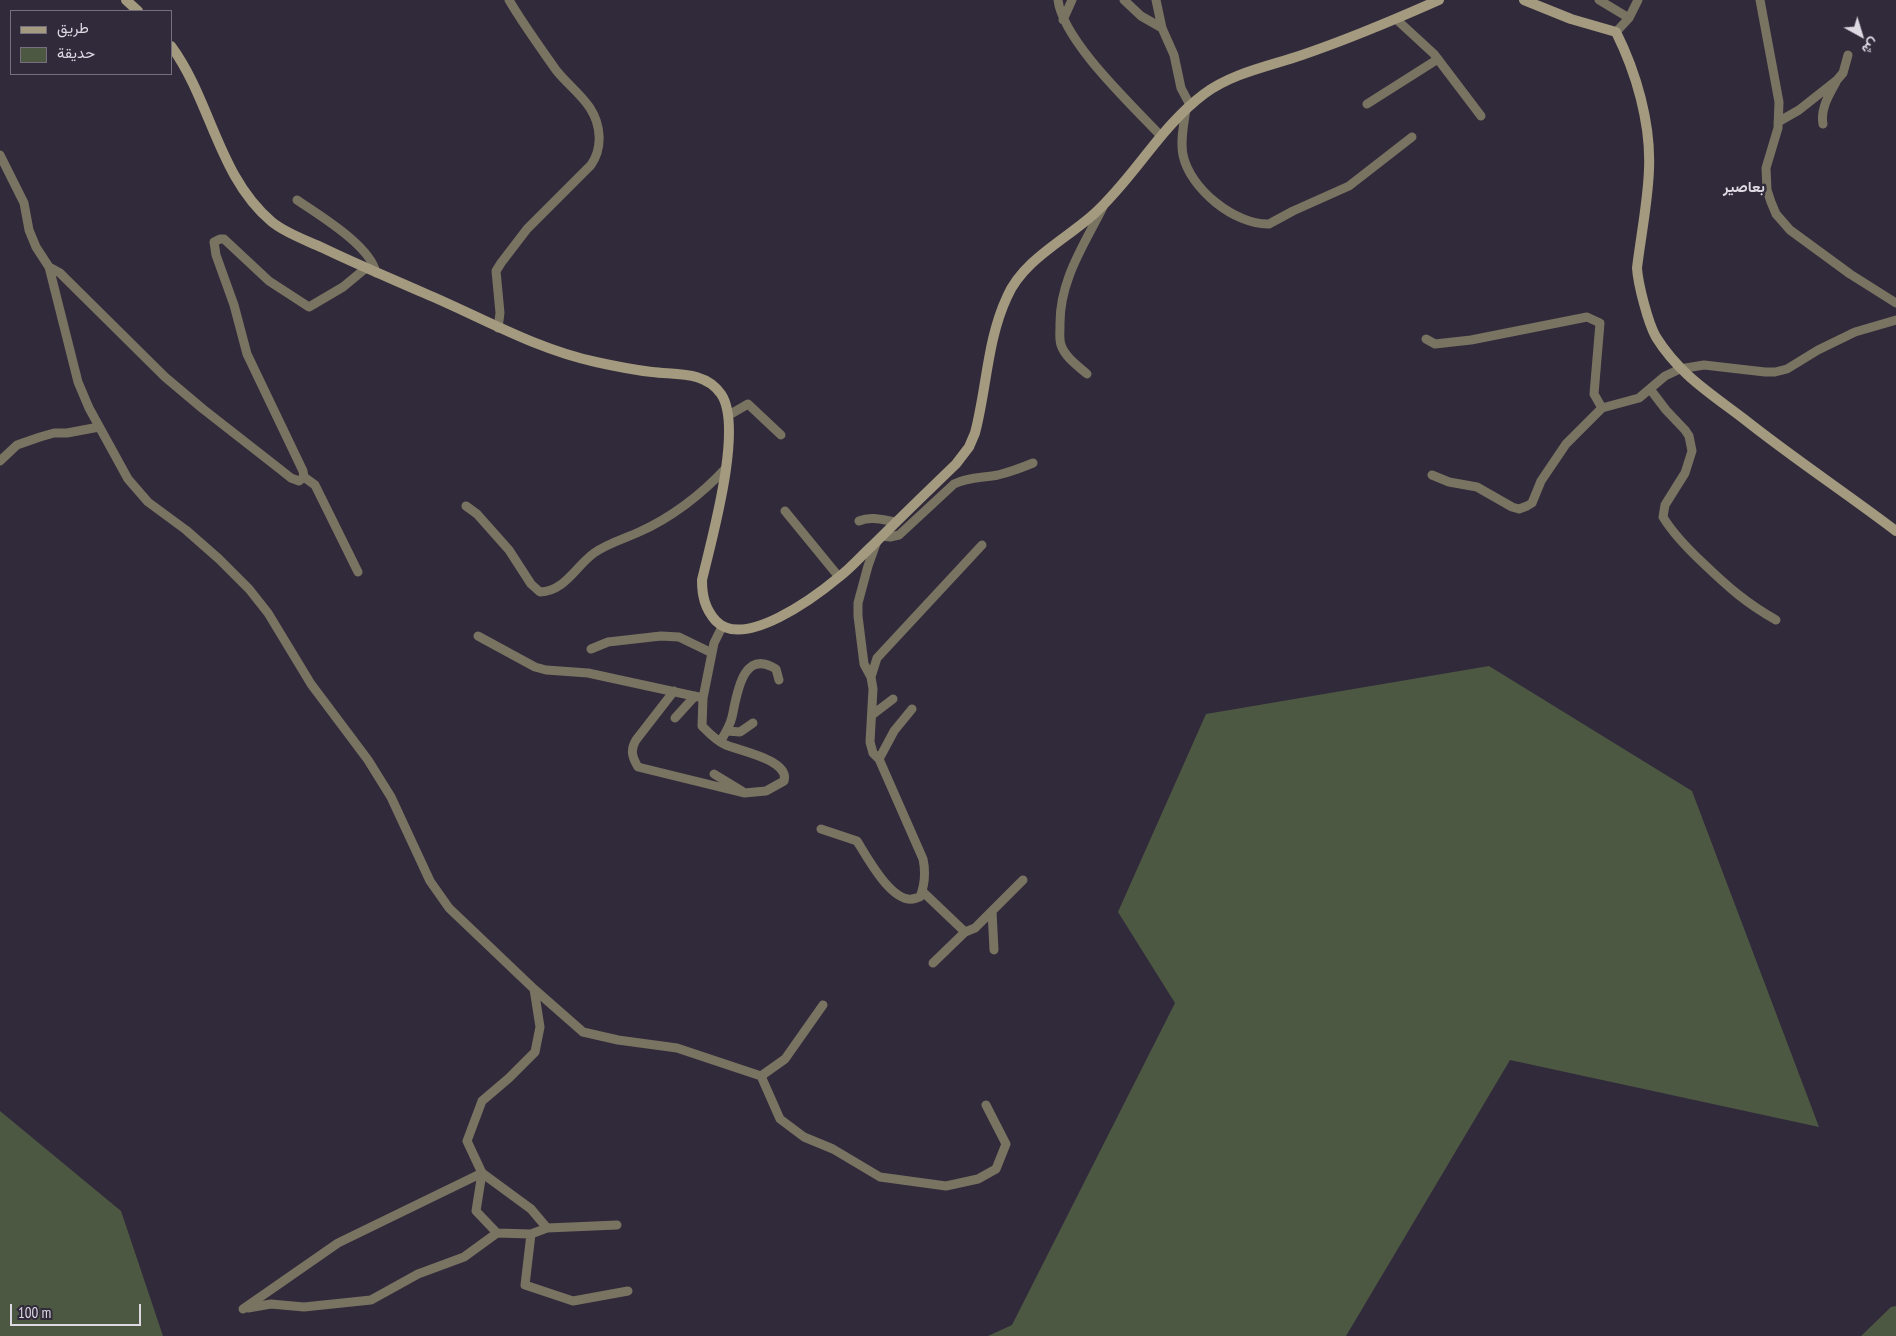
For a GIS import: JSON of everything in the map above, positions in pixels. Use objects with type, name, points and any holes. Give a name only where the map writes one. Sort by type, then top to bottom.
[{"type":"street","points":[[126,0],[137,10]]},
{"type":"street","points":[[498,328],[500,313],[496,272],[527,229],[591,165],[597,157],[600,141],[596,121],[590,107],[560,75],[526,29],[509,0]]},
{"type":"street","points":[[1058,0],[1063,20],[1076,42],[1161,136]]},
{"type":"street","points":[[1063,20],[1072,0]]},
{"type":"street","points":[[1124,0],[1141,16],[1162,28]]},
{"type":"street","points":[[1156,0],[1162,28],[1174,55],[1181,88],[1188,107],[1182,141],[1183,155],[1193,179],[1201,190],[1214,202],[1248,220],[1269,224],[1349,186],[1412,137]]},
{"type":"street","points":[[172,48],[186,71],[235,176],[259,210],[273,223],[286,231],[366,268],[439,299],[498,328],[545,347],[581,359],[652,372],[694,376],[705,380],[721,395],[729,415],[729,453],[702,580],[702,593],[704,603],[710,615],[722,627],[744,630],[758,628],[797,607],[839,577],[956,464],[969,447],[978,421],[992,340],[1008,295],[1016,281],[1033,263],[1104,204],[1188,107],[1206,93],[1228,81],[1342,41],[1439,0]]},
{"type":"street","points":[[1524,0],[1571,19],[1616,32]]},
{"type":"street","points":[[1600,0],[1629,18]]},
{"type":"street","points":[[1616,32],[1629,18],[1638,0]]},
{"type":"street","points":[[1760,0],[1779,102],[1778,122],[1766,168],[1767,190],[1776,214],[1790,230],[1830,260],[1896,303]]},
{"type":"street","points":[[1396,19],[1419,38],[1438,58],[1481,116]]},
{"type":"street","points":[[1616,32],[1631,66],[1648,133],[1649,169],[1636,268],[1638,284],[1655,335],[1680,369],[1772,442],[1896,531]]},
{"type":"street","points":[[1823,124],[1822,116],[1825,105],[1843,72],[1848,55]]},
{"type":"street","points":[[1367,104],[1438,58]]},
{"type":"street","points":[[1778,122],[1799,110],[1838,80]]},
{"type":"street","points":[[0,155],[24,203],[29,230],[36,247],[49,267],[78,382],[99,427],[128,479],[148,502],[186,530],[219,559],[249,589],[263,607],[281,632],[311,684],[368,760],[391,797],[430,880],[449,908],[534,989],[583,1032],[618,1040],[677,1048],[761,1076],[780,1119],[804,1137],[833,1149],[880,1177],[946,1186],[978,1179],[996,1168],[1006,1144],[986,1105]]},
{"type":"street","points":[[297,200],[347,235],[372,260],[376,272]]},
{"type":"street","points":[[1087,374],[1065,353],[1061,346],[1059,317],[1062,297],[1070,272],[1104,204]]},
{"type":"street","points":[[358,572],[315,485],[304,477],[303,471],[247,354],[234,305],[216,255],[214,242],[224,239],[269,281],[309,307],[343,287],[366,268]]},
{"type":"street","points":[[49,267],[60,273],[165,377],[203,409],[290,478],[299,481],[304,477]]},
{"type":"street","points":[[1426,339],[1435,344],[1470,340],[1587,317],[1595,320],[1600,323],[1594,394],[1602,408]]},
{"type":"street","points":[[1432,475],[1449,482],[1477,487],[1518,509],[1527,506],[1532,503],[1544,474],[1566,444],[1602,408],[1639,398],[1665,376],[1680,369],[1704,365],[1776,372],[1787,369],[1818,350],[1855,332],[1896,320]]},
{"type":"street","points":[[1650,389],[1685,430],[1689,436],[1692,451],[1685,473],[1665,505],[1663,517],[1686,548],[1732,591],[1755,608],[1776,620]]},
{"type":"street","points":[[729,415],[748,404],[781,435]]},
{"type":"street","points":[[0,461],[17,445],[40,437],[99,427]]},
{"type":"street","points":[[880,538],[904,532],[954,484],[964,479],[1015,470],[1033,463]]},
{"type":"street","points":[[466,506],[477,514],[509,550],[531,584],[540,592],[549,592],[562,585],[582,564],[603,548],[640,532],[678,509],[713,482],[725,469]]},
{"type":"street","points":[[785,511],[839,577]]},
{"type":"street","points":[[859,521],[866,518],[875,518],[896,522]]},
{"type":"street","points":[[871,677],[864,664],[860,640],[858,603],[868,566],[880,538]]},
{"type":"street","points":[[821,829],[856,841],[875,873],[905,899],[920,898],[926,875],[923,859],[879,759],[873,753],[870,742],[872,715],[871,677],[877,658],[982,545]]},
{"type":"street","points":[[674,691],[631,748],[633,759],[638,767],[744,793],[759,792],[777,786],[784,781],[784,773],[779,767],[768,760],[720,742],[702,726],[699,697],[714,643],[722,627]]},
{"type":"street","points":[[478,636],[527,663],[546,670],[588,673],[699,697]]},
{"type":"street","points":[[591,649],[608,642],[661,636],[679,637],[712,653]]},
{"type":"street","points":[[720,742],[732,719],[736,694],[748,669],[757,664],[768,664],[776,669],[779,680]]},
{"type":"street","points":[[675,718],[699,697]]},
{"type":"street","points":[[872,715],[893,699]]},
{"type":"street","points":[[879,759],[894,731],[912,709]]},
{"type":"street","points":[[727,731],[740,732],[753,723]]},
{"type":"street","points":[[714,774],[744,793]]},
{"type":"street","points":[[933,963],[965,932],[975,928],[1023,880]]},
{"type":"street","points":[[922,892],[965,932]]},
{"type":"street","points":[[992,911],[994,950]]},
{"type":"street","points":[[534,989],[540,1028],[535,1052],[482,1101],[467,1141],[482,1173],[531,1209],[547,1228]]},
{"type":"street","points":[[761,1076],[784,1059],[823,1005]]},
{"type":"street","points":[[482,1173],[476,1211],[496,1233]]},
{"type":"street","points":[[482,1173],[338,1243],[243,1309],[271,1304],[304,1307],[371,1300],[418,1274],[464,1257],[496,1233],[531,1234],[547,1228],[617,1224]]},
{"type":"street","points":[[531,1234],[525,1285],[573,1301],[628,1291]]},
{"type":"green space","points":[[1489,666],[1692,791],[1819,1127],[1510,1060],[1346,1336],[988,1336],[1012,1325],[1175,1003],[1118,912],[1206,714]]},
{"type":"green space","points":[[0,1111],[121,1211],[163,1336],[0,1336]]},
{"type":"green space","points":[[1896,1306],[1896,1336],[1861,1336],[1891,1307]]},
{"type":"district","name":"بعاصير","points":[[1744,188]]}]
